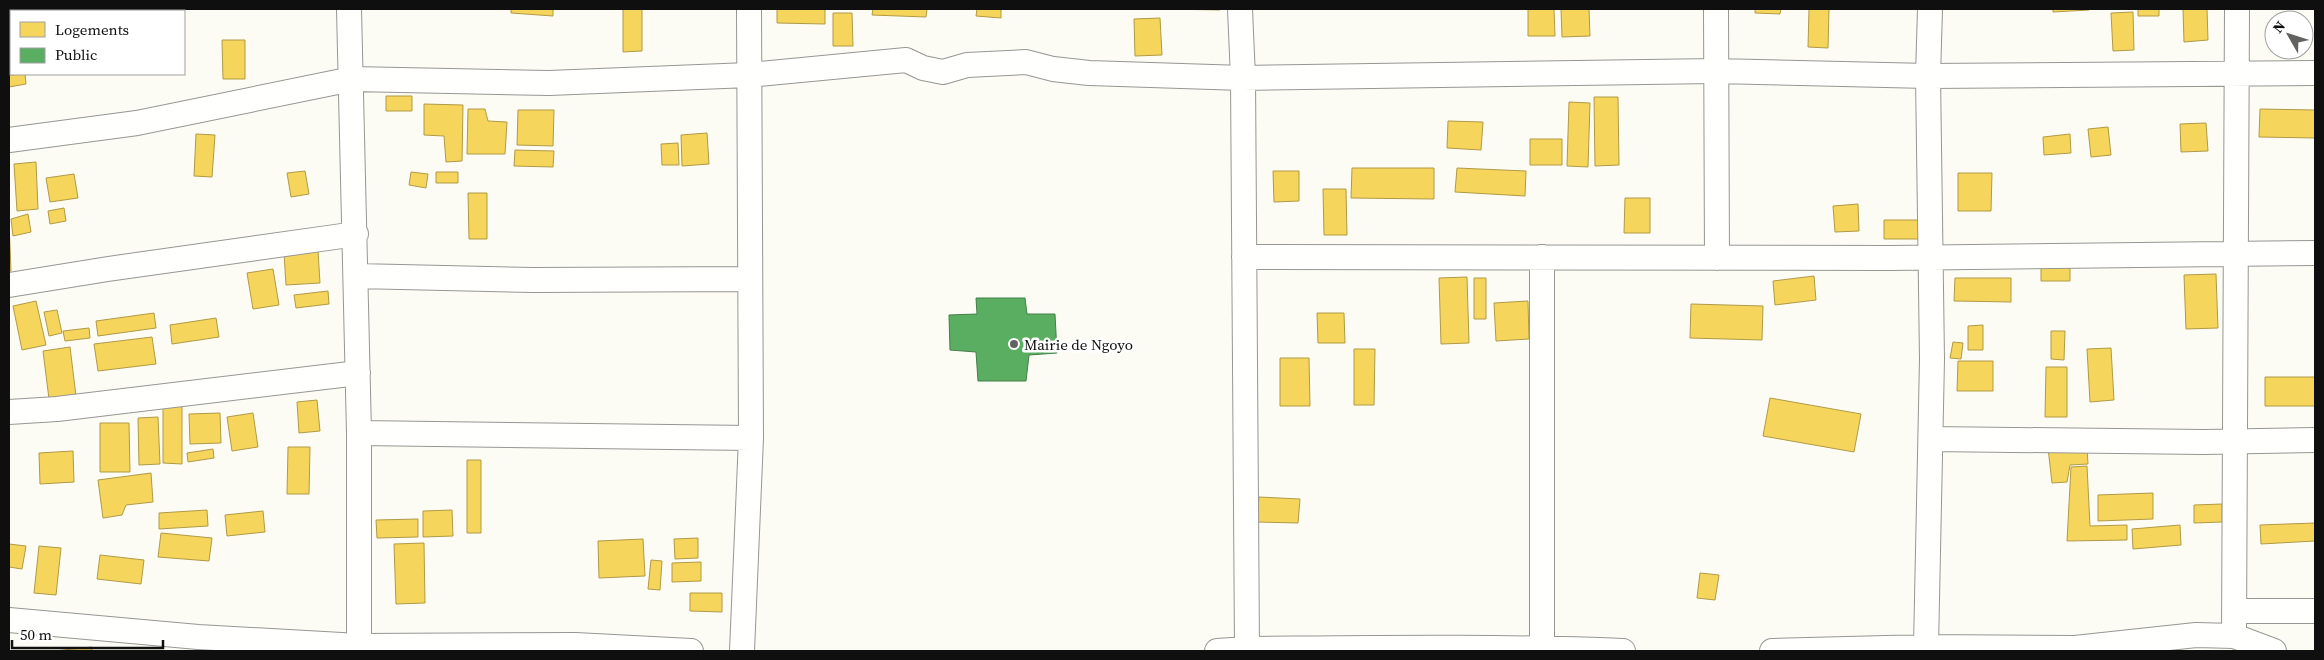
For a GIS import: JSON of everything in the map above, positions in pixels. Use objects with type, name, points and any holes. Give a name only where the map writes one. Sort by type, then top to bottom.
[{"type":"street","points":[[349,9],[352,79],[351,130],[356,234],[359,433],[359,646]]},
{"type":"street","points":[[742,651],[751,438],[749,9]]},
{"type":"street","points":[[1240,9],[1243,78],[1247,649]]},
{"type":"street","points":[[1716,9],[1716,258]]},
{"type":"street","points":[[1926,647],[1931,439],[1928,76],[1930,9]]},
{"type":"street","points":[[2234,636],[2236,611],[2237,9]]},
{"type":"street","points":[[9,140],[136,122],[352,79],[549,83],[749,75],[906,60],[923,68],[943,72],[967,64],[1026,62],[1053,69],[1089,73],[1243,78],[1715,71],[1928,76],[2315,73]]},
{"type":"street","points":[[9,285],[108,268],[356,234]]},
{"type":"street","points":[[1244,256],[1931,258],[2315,253]]},
{"type":"street","points":[[1542,257],[1542,648]]},
{"type":"street","points":[[356,276],[533,280],[750,279]]},
{"type":"street","points":[[9,412],[358,373]]},
{"type":"street","points":[[359,433],[751,438]]},
{"type":"street","points":[[1931,439],[2236,442],[2315,440]]},
{"type":"street","points":[[2236,611],[2315,611]]},
{"type":"street","points":[[9,620],[199,644],[359,646],[575,645],[691,651]]},
{"type":"street","points":[[1772,651],[1926,647],[2075,648],[2196,635],[2234,636],[2274,651]]},
{"type":"street","points":[[1217,651],[1247,649],[1542,648],[1623,651]]},
{"type":"building: Logements","points":[[62,9],[94,9],[94,10]]},
{"type":"building: Logements","points":[[511,9],[553,9],[553,16],[511,13]]},
{"type":"building: Logements","points":[[623,9],[642,9],[642,51],[623,52]]},
{"type":"building: Logements","points":[[777,9],[825,9],[825,24],[777,23]]},
{"type":"building: Logements","points":[[873,9],[927,9],[926,17],[872,15]]},
{"type":"building: Logements","points":[[977,9],[1001,9],[1001,18],[976,16]]},
{"type":"building: Logements","points":[[1163,9],[1220,9],[1220,10]]},
{"type":"building: Logements","points":[[1528,9],[1554,9],[1555,36],[1528,36]]},
{"type":"building: Logements","points":[[1561,9],[1589,9],[1590,36],[1562,37]]},
{"type":"building: Logements","points":[[1755,9],[1781,9],[1780,14],[1755,13]]},
{"type":"building: Logements","points":[[1809,9],[1829,9],[1828,48],[1808,47]]},
{"type":"building: Logements","points":[[2053,9],[2089,9],[2089,10],[2053,12]]},
{"type":"building: Logements","points":[[2138,9],[2159,9],[2159,16],[2138,16]]},
{"type":"building: Logements","points":[[2183,9],[2207,9],[2208,40],[2184,42]]},
{"type":"building: Logements","points":[[2133,12],[2134,50],[2113,51],[2111,13]]},
{"type":"building: Logements","points":[[833,13],[852,13],[853,46],[833,46]]},
{"type":"building: Logements","points":[[1160,18],[1162,55],[1135,56],[1134,19]]},
{"type":"building: Logements","points":[[222,40],[245,40],[245,79],[223,79]]},
{"type":"building: Logements","points":[[9,75],[25,75],[26,84],[9,87]]},
{"type":"building: Logements","points":[[386,96],[412,96],[412,111],[386,111]]},
{"type":"building: Logements","points":[[1594,97],[1618,97],[1619,165],[1595,166]]},
{"type":"building: Logements","points":[[1569,102],[1590,103],[1588,167],[1567,166]]},
{"type":"building: Logements","points":[[424,104],[463,105],[462,161],[446,162],[444,136],[424,135]]},
{"type":"building: Logements","points":[[468,109],[485,109],[488,121],[507,122],[505,154],[467,154]]},
{"type":"building: Logements","points":[[2260,109],[2315,110],[2315,138],[2259,137]]},
{"type":"building: Logements","points":[[518,110],[554,110],[553,146],[517,145]]},
{"type":"building: Logements","points":[[1448,121],[1483,122],[1481,150],[1447,148]]},
{"type":"building: Logements","points":[[2206,123],[2208,151],[2181,152],[2180,124]]},
{"type":"building: Logements","points":[[2108,127],[2111,155],[2091,157],[2088,129]]},
{"type":"building: Logements","points":[[707,133],[709,164],[682,166],[681,135]]},
{"type":"building: Logements","points":[[196,134],[215,135],[212,177],[194,176]]},
{"type":"building: Logements","points":[[2070,134],[2071,153],[2044,155],[2043,137]]},
{"type":"building: Logements","points":[[1530,139],[1562,139],[1562,165],[1530,165]]},
{"type":"building: Logements","points":[[678,143],[679,165],[662,165],[661,144]]},
{"type":"building: Logements","points":[[515,150],[554,151],[553,167],[514,166]]},
{"type":"building: Logements","points":[[36,162],[38,209],[17,211],[14,164]]},
{"type":"building: Logements","points":[[1352,168],[1434,168],[1434,199],[1351,198]]},
{"type":"building: Logements","points":[[1457,168],[1526,171],[1525,196],[1455,192]]},
{"type":"building: Logements","points":[[305,171],[309,194],[291,197],[287,173]]},
{"type":"building: Logements","points":[[1273,171],[1299,171],[1299,201],[1274,202]]},
{"type":"building: Logements","points":[[411,172],[428,174],[426,188],[409,185]]},
{"type":"building: Logements","points":[[436,172],[458,172],[458,183],[436,183]]},
{"type":"building: Logements","points":[[1958,173],[1992,173],[1991,211],[1958,211]]},
{"type":"building: Logements","points":[[74,174],[78,198],[50,202],[46,178]]},
{"type":"building: Logements","points":[[1323,189],[1346,189],[1347,235],[1324,235]]},
{"type":"building: Logements","points":[[468,193],[487,193],[487,239],[469,239]]},
{"type":"building: Logements","points":[[1625,198],[1650,198],[1650,233],[1624,233]]},
{"type":"building: Logements","points":[[1858,204],[1859,231],[1835,232],[1833,206]]},
{"type":"building: Logements","points":[[64,208],[66,221],[50,224],[48,211]]},
{"type":"building: Logements","points":[[28,214],[31,232],[13,236],[11,219]]},
{"type":"building: Logements","points":[[1884,220],[1920,220],[1920,239],[1884,239]]},
{"type":"building: Logements","points":[[9,221],[11,271],[9,271]]},
{"type":"building: Logements","points":[[318,251],[320,283],[286,285],[284,253]]},
{"type":"building: Logements","points":[[2041,265],[2070,265],[2070,281],[2041,281]]},
{"type":"building: Logements","points":[[273,269],[279,305],[253,309],[247,273]]},
{"type":"building: Logements","points":[[2216,274],[2218,328],[2186,329],[2184,275]]},
{"type":"building: Logements","points":[[1814,276],[1816,300],[1775,305],[1773,281]]},
{"type":"building: Logements","points":[[1467,277],[1469,343],[1441,344],[1439,278]]},
{"type":"building: Logements","points":[[1474,278],[1486,278],[1486,319],[1474,319]]},
{"type":"building: Logements","points":[[1955,278],[2011,278],[2011,302],[1954,301]]},
{"type":"building: Logements","points":[[328,291],[329,304],[296,308],[294,295]]},
{"type":"building: Logements","points":[[36,301],[46,345],[22,350],[13,306]]},
{"type":"building: Logements","points":[[1528,301],[1529,339],[1496,341],[1494,303]]},
{"type":"building: Logements","points":[[1691,304],[1763,306],[1762,340],[1690,338]]},
{"type":"building: Logements","points":[[57,310],[62,333],[49,336],[44,312]]},
{"type":"building: Logements","points":[[154,313],[156,328],[98,336],[96,321]]},
{"type":"building: Logements","points":[[1317,313],[1344,313],[1345,343],[1318,343]]},
{"type":"building: Logements","points":[[216,318],[219,337],[172,344],[170,325]]},
{"type":"building: Logements","points":[[1983,325],[1983,350],[1968,350],[1968,326]]},
{"type":"building: Logements","points":[[89,328],[90,338],[65,341],[63,331]]},
{"type":"building: Logements","points":[[2051,331],[2065,331],[2064,360],[2051,359]]},
{"type":"building: Logements","points":[[152,337],[156,364],[98,371],[94,344]]},
{"type":"building: Logements","points":[[1953,342],[1963,343],[1961,359],[1950,358]]},
{"type":"building: Logements","points":[[70,347],[76,396],[49,399],[43,351]]},
{"type":"building: Logements","points":[[2111,348],[2114,400],[2090,402],[2087,349]]},
{"type":"building: Logements","points":[[1354,349],[1375,349],[1374,405],[1354,405]]},
{"type":"building: Logements","points":[[1280,358],[1309,358],[1310,406],[1280,406]]},
{"type":"building: Logements","points":[[1958,361],[1993,361],[1993,391],[1957,391]]},
{"type":"building: Logements","points":[[2046,367],[2067,367],[2067,417],[2045,417]]},
{"type":"building: Logements","points":[[2265,377],[2315,377],[2315,406],[2265,406]]},
{"type":"building: Logements","points":[[1770,398],[1861,414],[1854,452],[1763,436]]},
{"type":"building: Logements","points":[[317,400],[320,431],[299,433],[297,402]]},
{"type":"building: Logements","points":[[182,404],[182,464],[163,463],[163,405]]},
{"type":"building: Logements","points":[[220,413],[221,443],[190,444],[189,414]]},
{"type":"building: Logements","points":[[253,413],[258,447],[232,451],[227,417]]},
{"type":"building: Logements","points":[[158,417],[160,464],[139,465],[138,418]]},
{"type":"building: Logements","points":[[100,423],[129,423],[130,472],[100,472]]},
{"type":"building: Logements","points":[[288,447],[310,447],[309,494],[287,494]]},
{"type":"building: Logements","points":[[2048,448],[2087,448],[2088,464],[2070,465],[2067,482],[2052,483]]},
{"type":"building: Logements","points":[[213,449],[214,458],[188,462],[187,453]]},
{"type":"building: Logements","points":[[73,451],[74,482],[40,484],[39,453]]},
{"type":"building: Logements","points":[[467,460],[481,460],[481,533],[467,533]]},
{"type":"building: Logements","points":[[2087,466],[2090,526],[2127,525],[2127,540],[2067,541],[2071,467]]},
{"type":"building: Logements","points":[[151,473],[153,502],[126,505],[122,515],[103,518],[98,480]]},
{"type":"building: Logements","points":[[2153,493],[2153,519],[2098,521],[2098,495]]},
{"type":"building: Logements","points":[[1259,497],[1300,499],[1298,523],[1257,522]]},
{"type":"building: Logements","points":[[2222,504],[2222,522],[2194,523],[2194,505]]},
{"type":"building: Logements","points":[[207,510],[208,526],[159,529],[159,513]]},
{"type":"building: Logements","points":[[452,510],[453,536],[423,537],[423,511]]},
{"type":"building: Logements","points":[[263,511],[265,532],[227,536],[225,515]]},
{"type":"building: Logements","points":[[418,519],[418,537],[377,538],[376,520]]},
{"type":"building: Logements","points":[[2315,523],[2315,541],[2261,544],[2260,525]]},
{"type":"building: Logements","points":[[2180,525],[2181,545],[2133,549],[2132,529]]},
{"type":"building: Logements","points":[[161,533],[212,538],[209,561],[158,557]]},
{"type":"building: Logements","points":[[698,538],[698,558],[675,559],[674,539]]},
{"type":"building: Logements","points":[[643,539],[645,576],[599,578],[598,541]]},
{"type":"building: Logements","points":[[424,543],[425,603],[396,604],[394,544]]},
{"type":"building: Logements","points":[[9,544],[26,546],[22,569],[9,567]]},
{"type":"building: Logements","points":[[39,546],[61,548],[56,595],[34,593]]},
{"type":"building: Logements","points":[[100,555],[144,560],[141,584],[97,579]]},
{"type":"building: Logements","points":[[651,560],[662,561],[660,590],[648,589]]},
{"type":"building: Logements","points":[[701,562],[701,581],[672,582],[672,563]]},
{"type":"building: Logements","points":[[1700,573],[1719,575],[1715,600],[1697,598]]},
{"type":"building: Logements","points":[[690,593],[722,593],[722,612],[690,611]]},
{"type":"building: Logements","points":[[92,647],[92,651],[54,651]]},
{"type":"building: Public","points":[[976,298],[1025,298],[1027,314],[1055,314],[1057,353],[1029,355],[1026,381],[978,381],[976,352],[950,350],[949,315],[977,314]]},
{"type":"place","name":"Mairie de Ngoyo","points":[[1014,344]]}]
